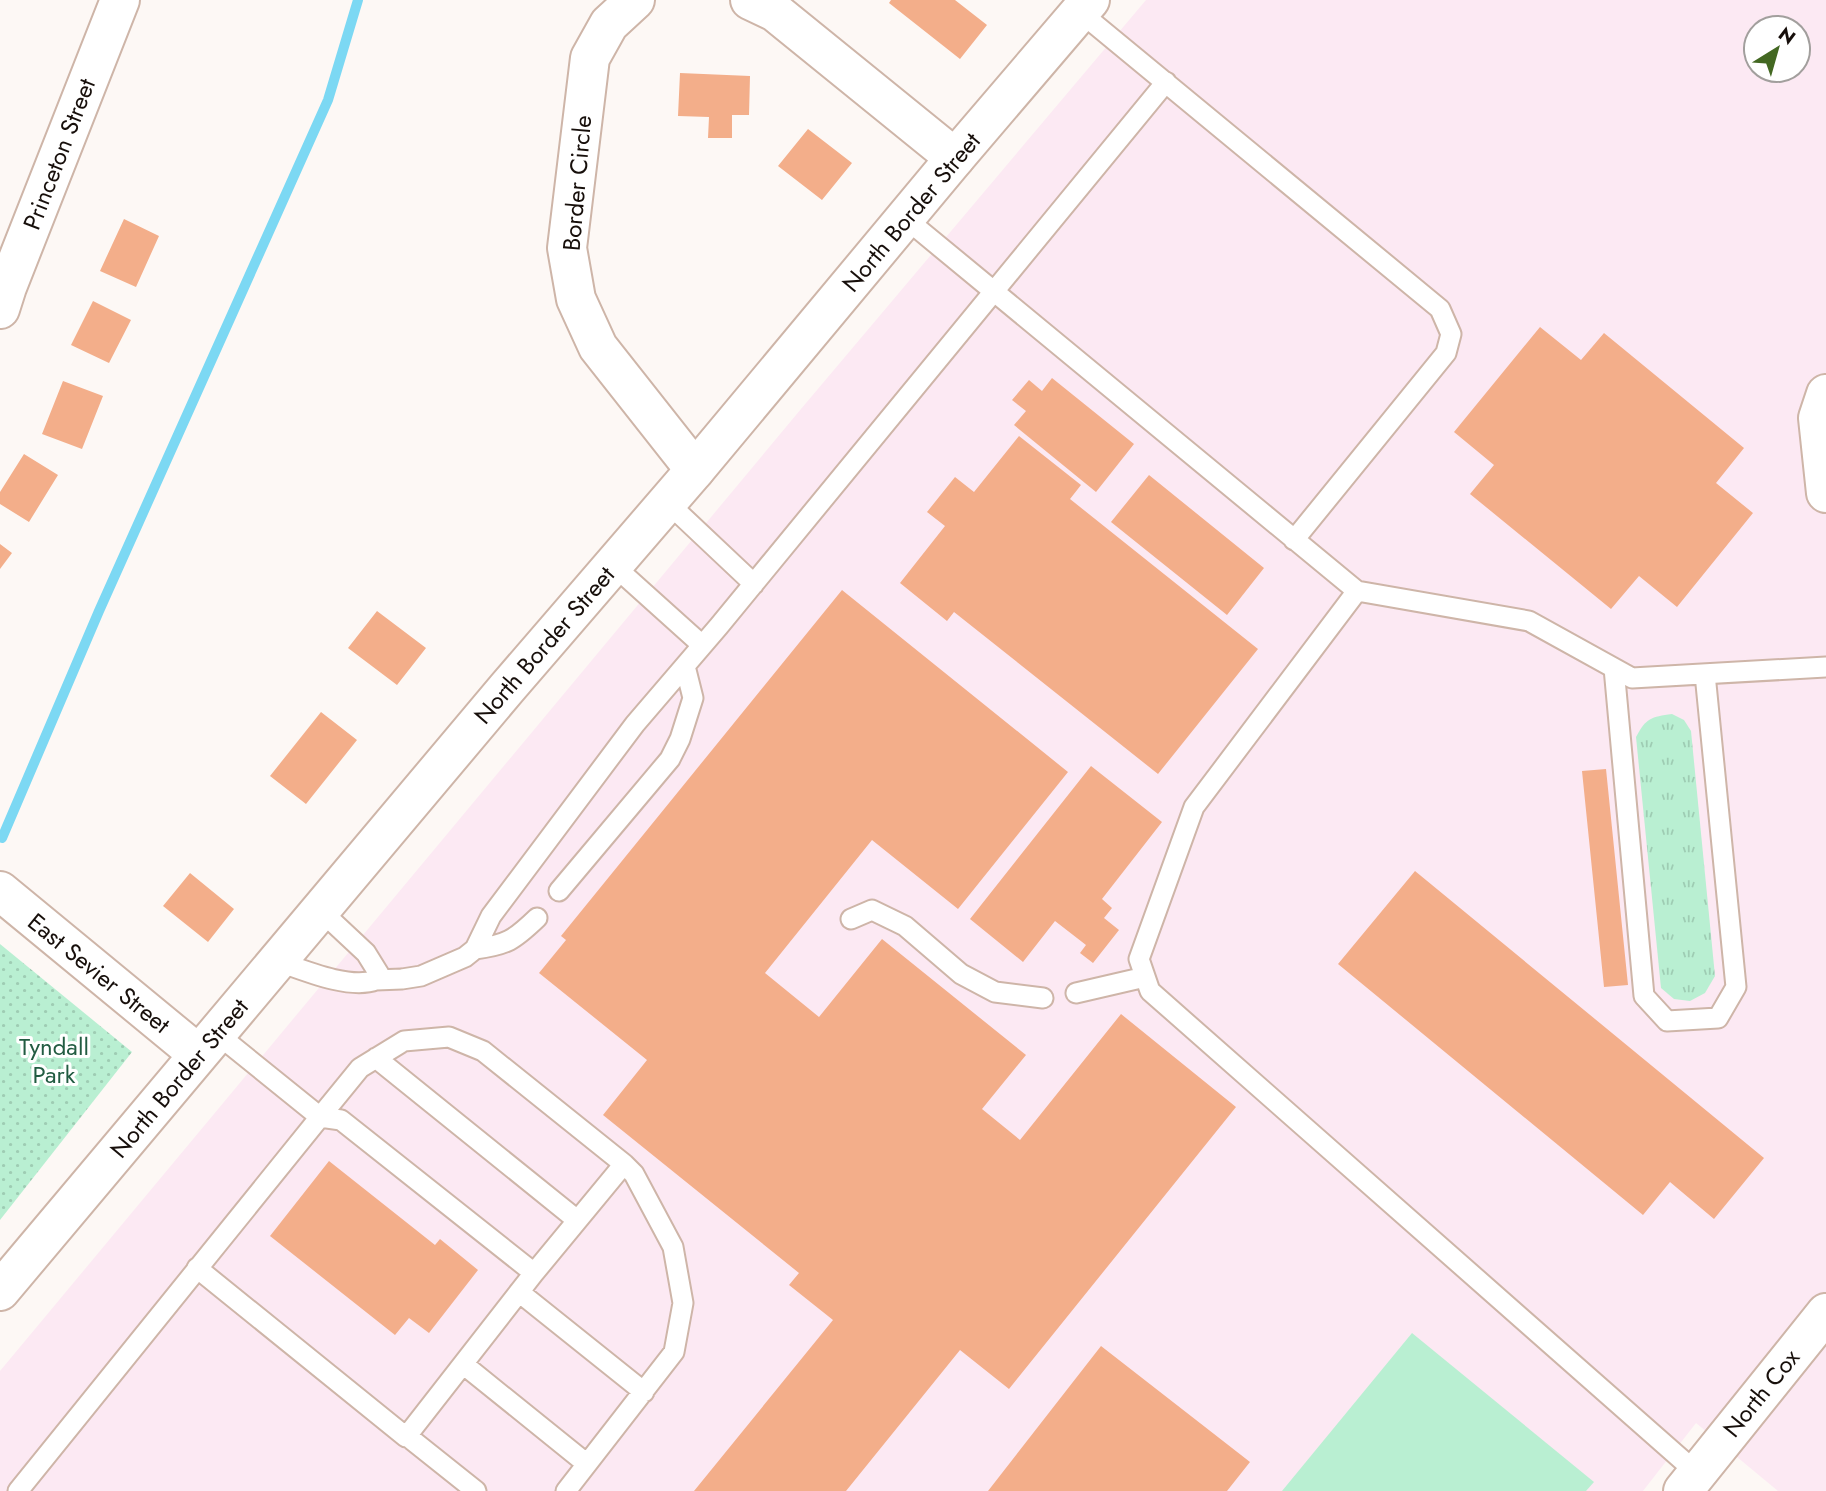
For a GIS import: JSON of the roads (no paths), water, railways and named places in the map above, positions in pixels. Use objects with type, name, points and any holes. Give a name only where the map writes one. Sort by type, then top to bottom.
[{"type":"street","name":"Princeton Street","points":[[2,293],[120,0]]},
{"type":"street","name":"Border Circle","points":[[635,0],[609,24],[590,58],[567,248],[576,299],[598,347],[695,470]]},
{"type":"street","points":[[750,0],[775,12],[955,158]]},
{"type":"street","name":"North Border Street","points":[[0,1291],[1085,6]]},
{"type":"street","points":[[1826,394],[1818,418],[1826,493]]},
{"type":"street","name":"East Sevier Street","points":[[0,891],[207,1044]]},
{"type":"street","name":"North Cox","points":[[1699,1485],[1826,1312]]},
{"type":"lane","points":[[1085,6],[1166,82],[1440,309],[1451,334],[1446,353],[1294,540]]},
{"type":"lane","points":[[277,961],[332,980],[369,982],[376,979],[421,976],[465,957],[475,949],[491,916],[635,724],[754,584],[1166,82]]},
{"type":"lane","points":[[905,218],[1357,591],[1528,621],[1632,678],[1826,667]]},
{"type":"lane","points":[[667,502],[754,584]]},
{"type":"lane","points":[[613,565],[702,645]]},
{"type":"lane","points":[[1357,591],[1194,807],[1139,959],[1150,991],[1699,1485]]},
{"type":"lane","points":[[559,891],[670,759],[680,739],[693,698],[685,666]]},
{"type":"lane","points":[[1614,668],[1644,996],[1667,1021],[1717,1018],[1735,987],[1705,674]]},
{"type":"lane","points":[[320,910],[366,953],[379,974],[376,979]]},
{"type":"lane","points":[[851,919],[872,910],[905,926],[961,974],[995,992],[1043,998]]},
{"type":"lane","points":[[475,949],[495,947],[516,938],[537,918]]},
{"type":"lane","points":[[1076,993],[1145,977]]},
{"type":"lane","points":[[18,1491],[360,1068],[404,1041],[449,1037],[483,1051],[624,1164],[634,1174],[673,1247],[683,1303],[674,1352],[566,1491]]},
{"type":"lane","points":[[207,1044],[320,1117],[341,1119],[534,1273]]},
{"type":"lane","points":[[376,1058],[577,1220]]},
{"type":"lane","points":[[407,1436],[534,1273],[624,1164]]},
{"type":"lane","points":[[197,1268],[476,1491]]},
{"type":"lane","points":[[519,1292],[644,1392]]},
{"type":"lane","points":[[463,1364],[587,1464]]},
{"type":"waterway","points":[[2,838],[99,611],[328,100],[358,0]]},
{"type":"park label","name":"Tyndall Park","points":[[54,1060]]}]
